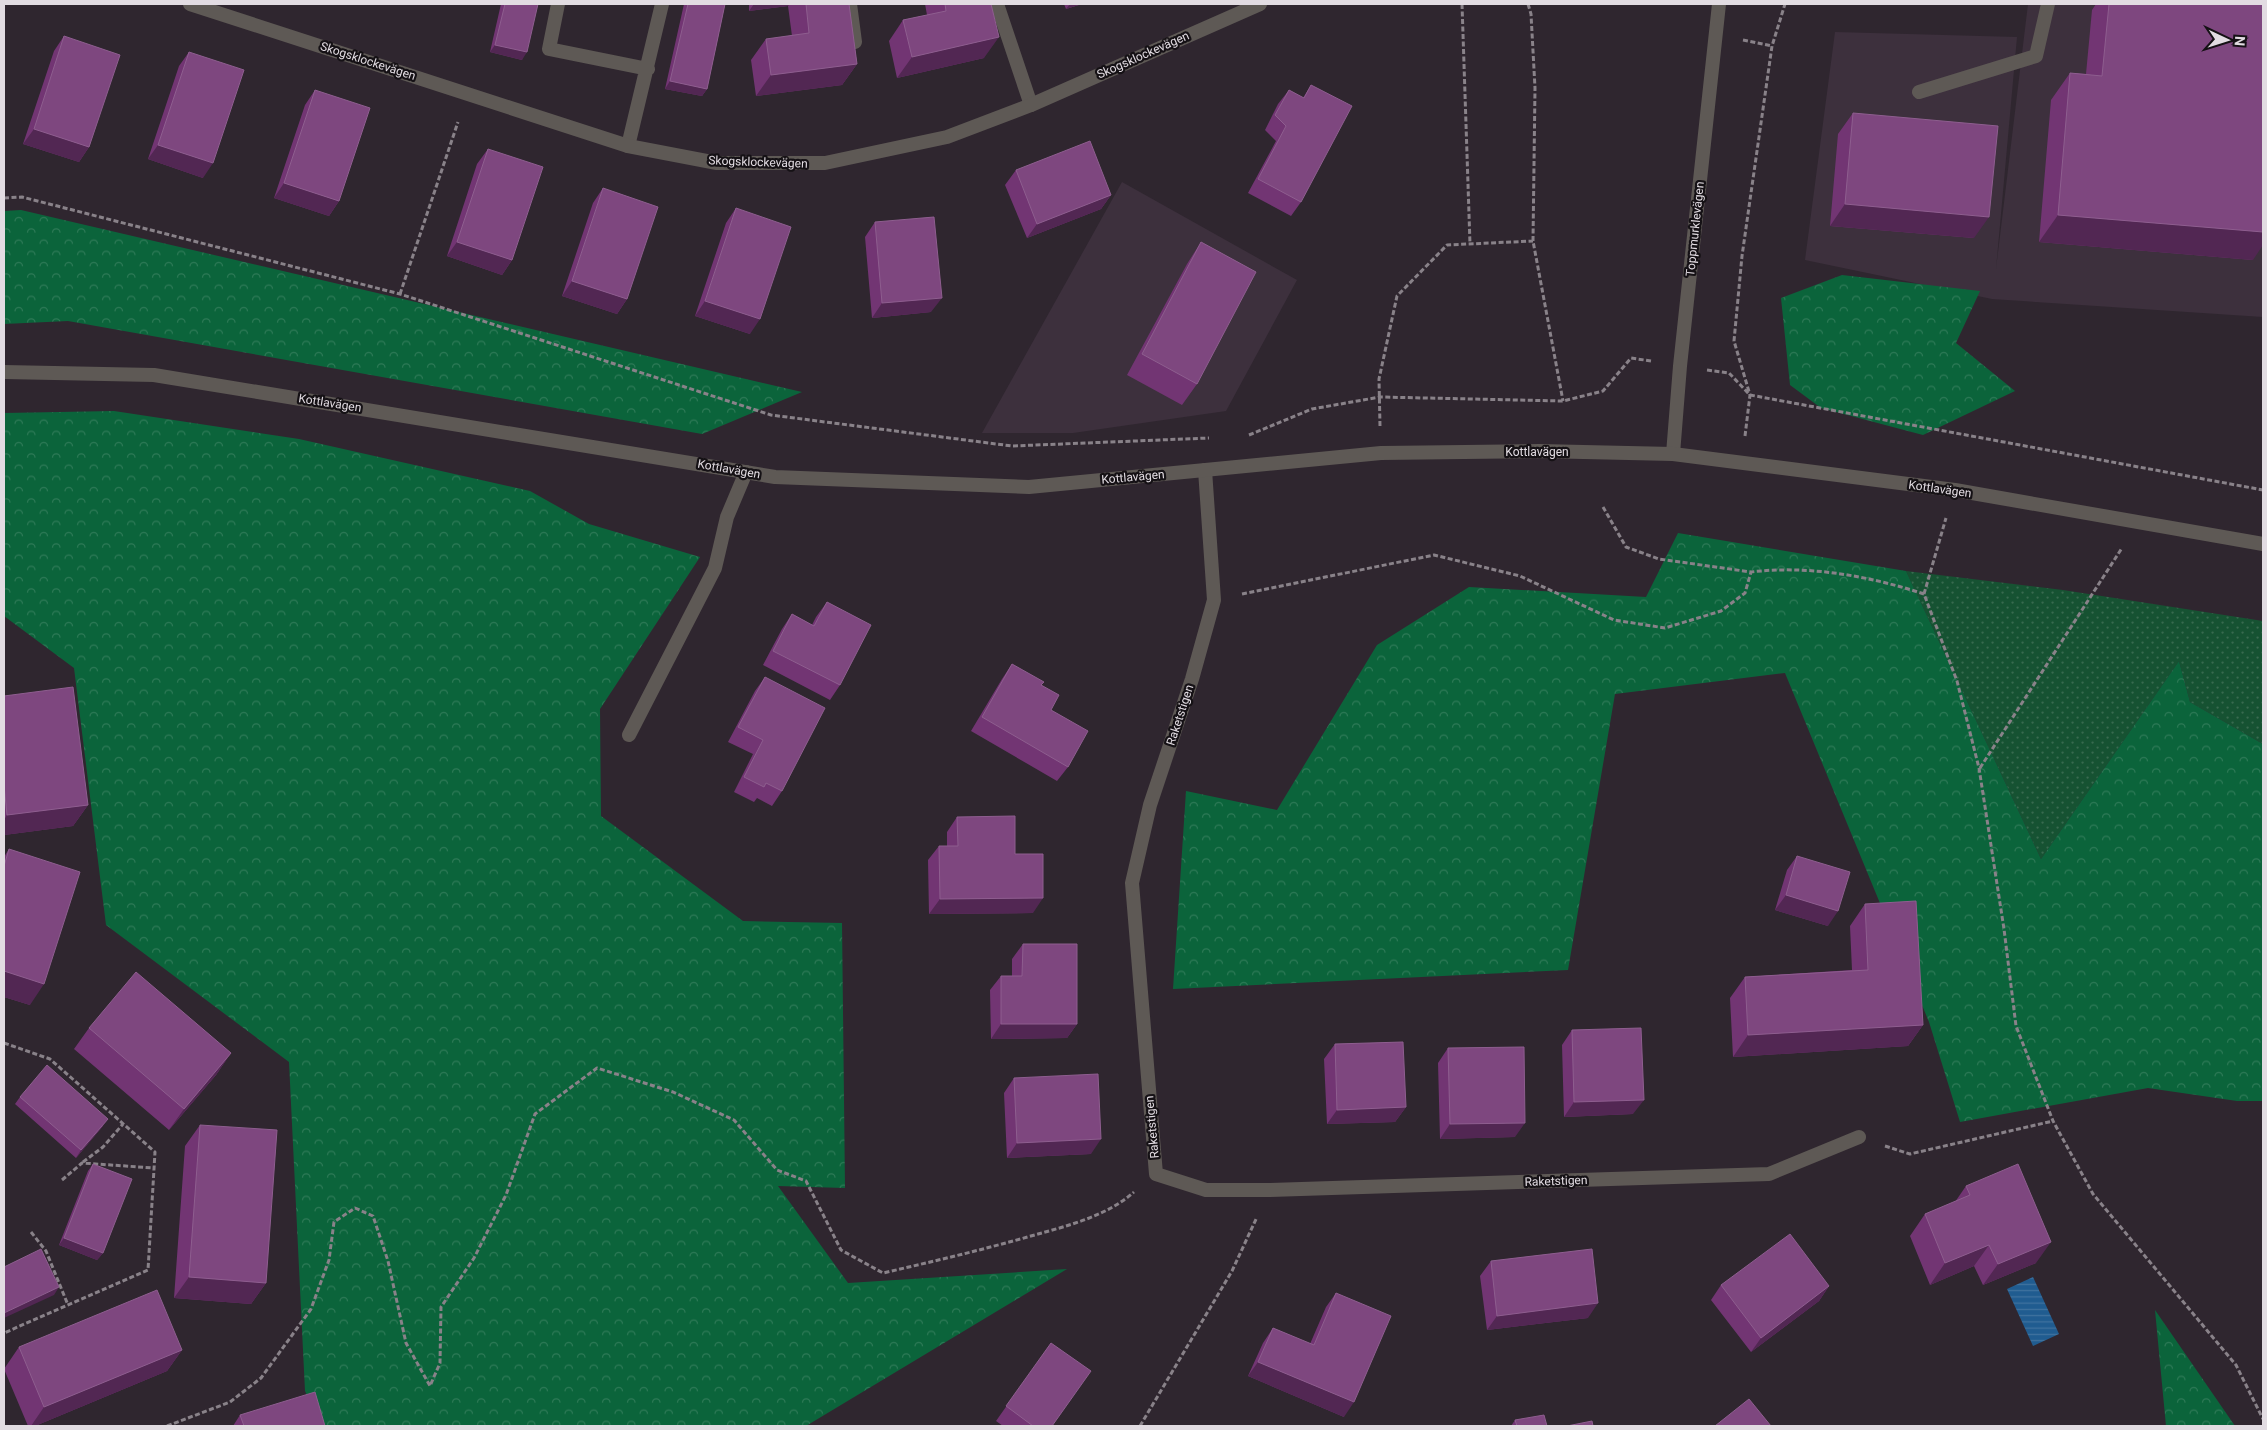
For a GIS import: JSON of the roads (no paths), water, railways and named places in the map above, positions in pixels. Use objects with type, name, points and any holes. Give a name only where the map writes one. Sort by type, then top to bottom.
[{"type":"street","name":"Skogsklockevägen","points":[[190,4],[628,146],[717,163],[825,163],[947,137],[1031,105],[1251,5]]},
{"type":"street","points":[[558,4],[549,49],[648,69]]},
{"type":"street","points":[[628,146],[648,69],[662,4]]},
{"type":"street","points":[[850,4],[855,42]]},
{"type":"street","points":[[997,4],[1031,105]]},
{"type":"street","name":"Toppmurklevägen","points":[[1673,454],[1680,366],[1718,4]]},
{"type":"street","points":[[1919,92],[2036,56],[2048,4]]},
{"type":"street","name":"Kottlavägen","points":[[4,372],[154,375],[775,477],[1029,487],[1381,453],[1539,451],[1673,454],[1955,490],[2263,544]]},
{"type":"street","name":"Raketstigen","points":[[1205,470],[1214,600],[1192,679],[1150,805],[1132,883],[1156,1174],[1206,1190],[1270,1190],[1769,1174],[1859,1137]]},
{"type":"street","points":[[629,735],[714,568],[727,517],[746,472]]},
{"type":"water","points":[[2033,1277],[2059,1334],[2033,1346],[2007,1289]]}]
